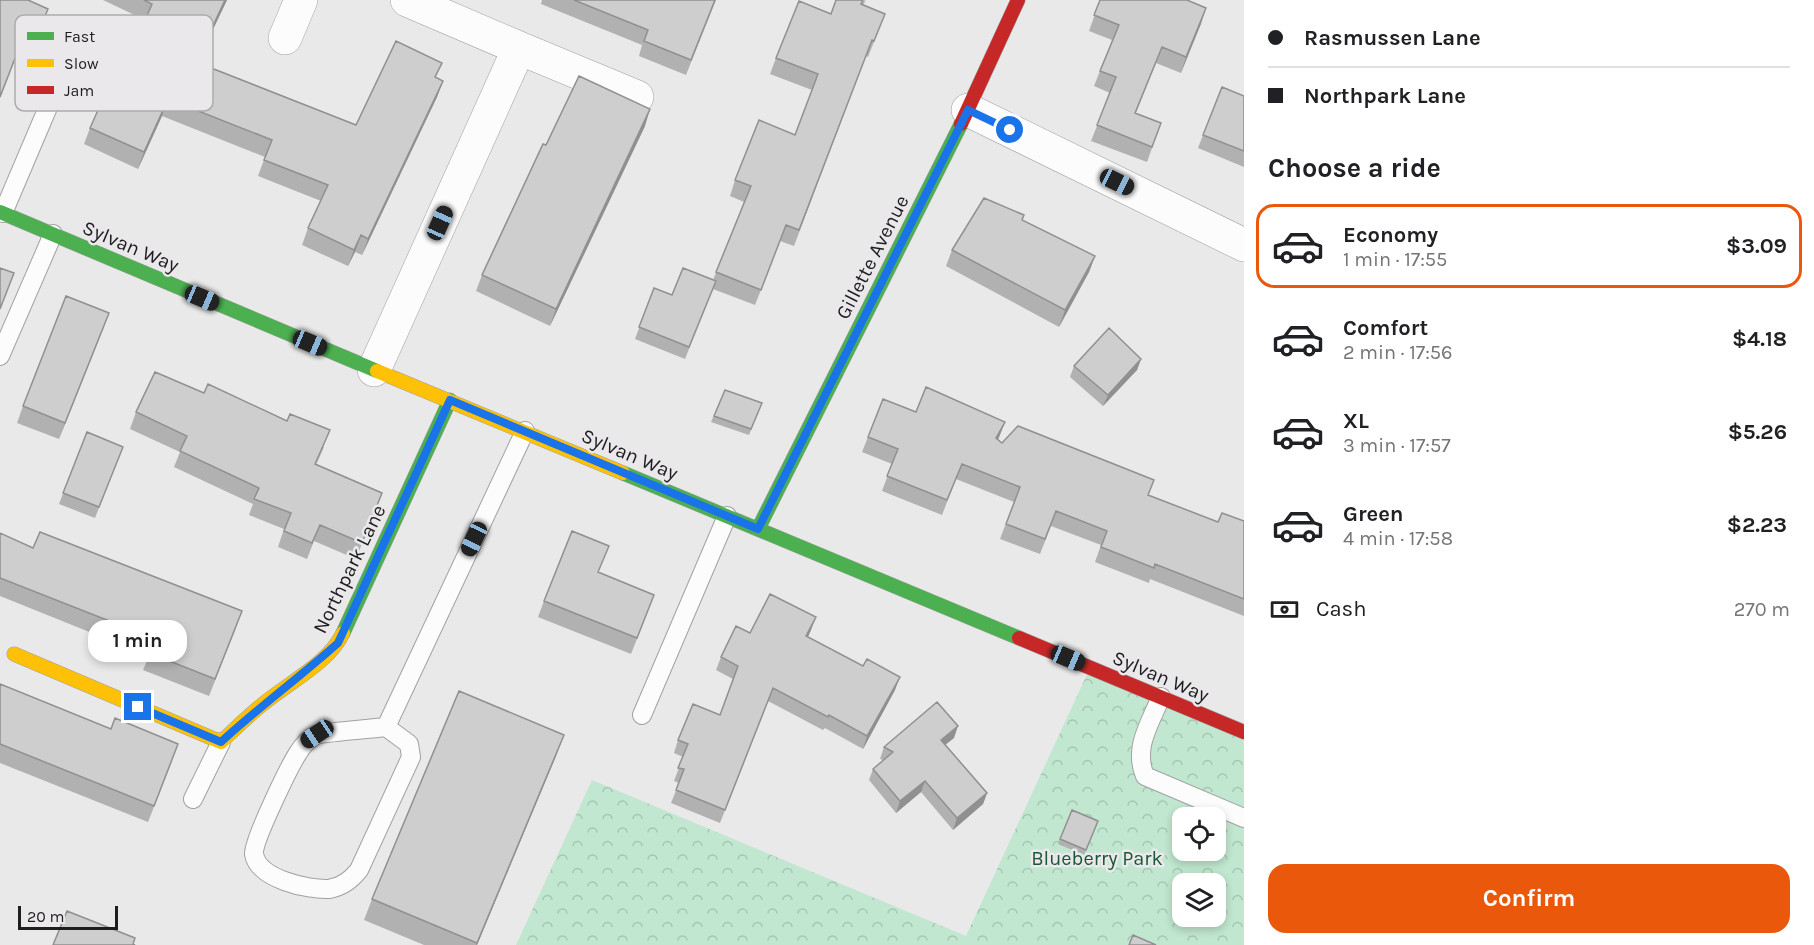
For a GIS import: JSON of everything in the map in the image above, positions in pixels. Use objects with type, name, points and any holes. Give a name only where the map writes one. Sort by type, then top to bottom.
[{"type":"main road","name":"Gillette Avenue","points":[[758,529],[968,110],[1018,0]]},
{"type":"main road","name":"Sylvan Way","points":[[2,212],[374,370],[1244,732]]},
{"type":"main road","name":"Northpark Lane","points":[[221,742],[264,704],[307,672],[338,643],[450,400]]},
{"type":"main road","points":[[14,654],[221,742]]},
{"type":"street","points":[[285,38],[301,0]]},
{"type":"street","points":[[407,0],[637,97]]},
{"type":"street","points":[[374,370],[519,48]]},
{"type":"street","points":[[968,110],[1244,244]]},
{"type":"lane","points":[[2,212],[46,111]]},
{"type":"lane","points":[[0,356],[53,234]]},
{"type":"lane","points":[[386,727],[525,431]]},
{"type":"lane","points":[[642,715],[727,516]]},
{"type":"lane","points":[[1161,697],[1141,745],[1140,764],[1145,776],[1244,818]]},
{"type":"lane","points":[[386,727],[409,744],[411,757],[359,870],[349,882],[331,889],[311,888],[281,880],[263,870],[254,854],[257,840],[286,774],[306,742],[317,734],[386,727]]},
{"type":"lane","points":[[193,799],[221,742]]},
{"type":"green space","name":"Blueberry Park","points":[[1090,668],[1244,732],[1244,945],[516,945],[592,780],[966,936]]},
{"type":"building","points":[[0,0],[28,0],[48,9],[45,15],[15,15],[15,58],[0,97]]},
{"type":"building","points":[[144,0],[225,0],[213,26],[213,15],[147,15],[152,4]]},
{"type":"building","points":[[574,0],[715,0],[691,60],[644,41],[648,30]]},
{"type":"building","points":[[836,0],[863,0],[861,4],[885,14],[874,41],[872,40],[799,230],[786,225],[761,290],[716,272],[751,186],[735,180],[759,120],[795,135],[818,74],[776,58],[799,1],[831,14]]},
{"type":"building","points":[[1100,0],[1187,0],[1206,8],[1186,57],[1162,47],[1135,113],[1161,123],[1152,147],[1097,125],[1116,77],[1100,71],[1119,25],[1094,15]]},
{"type":"building","points":[[396,41],[442,63],[435,77],[443,81],[368,239],[361,235],[354,250],[308,228],[328,185],[264,160],[272,140],[198,111],[213,111],[213,69],[356,125]]},
{"type":"building","points":[[579,76],[650,109],[556,309],[482,275],[543,144],[546,145]]},
{"type":"building","points":[[1222,87],[1244,96],[1244,151],[1203,135]]},
{"type":"building","points":[[98,111],[163,111],[144,152],[90,128]]},
{"type":"building","points":[[984,198],[1024,215],[1022,220],[1095,256],[1065,310],[952,250]]},
{"type":"building","points":[[0,268],[14,273],[0,309]]},
{"type":"building","points":[[683,268],[716,281],[689,347],[639,327],[654,288],[672,295]]},
{"type":"building","points":[[66,296],[109,313],[65,423],[23,406]]},
{"type":"building","points":[[1109,328],[1141,359],[1108,395],[1074,366]]},
{"type":"building","points":[[155,372],[204,393],[208,384],[287,421],[290,414],[330,430],[315,464],[382,493],[362,543],[320,525],[312,543],[284,531],[291,513],[254,499],[259,488],[180,451],[187,436],[136,412]]},
{"type":"building","points":[[926,387],[1005,422],[996,438],[1002,443],[1018,426],[1154,480],[1148,495],[1218,522],[1222,513],[1244,521],[1244,599],[1155,564],[1154,568],[1101,547],[1107,531],[1056,511],[1045,539],[1006,524],[1020,487],[962,464],[947,500],[887,476],[898,449],[868,437],[883,399],[916,412]]},
{"type":"building","points":[[725,390],[762,403],[751,429],[714,416]]},
{"type":"building","points":[[87,432],[123,447],[99,507],[63,493]]},
{"type":"building","points":[[572,531],[609,546],[598,572],[654,595],[637,638],[544,601]]},
{"type":"building","points":[[40,532],[242,611],[215,679],[149,653],[155,639],[0,578],[0,533],[33,548]]},
{"type":"building","points":[[770,594],[816,617],[806,636],[863,666],[867,659],[900,677],[867,736],[773,688],[725,810],[676,790],[684,769],[678,768],[688,744],[678,740],[693,704],[720,715],[738,666],[721,657],[736,626],[750,633]]},
{"type":"building","points":[[0,684],[111,729],[115,718],[178,744],[154,806],[0,744]]},
{"type":"building","points":[[459,691],[564,735],[477,943],[372,899]]},
{"type":"building","points":[[937,702],[958,726],[941,740],[987,793],[957,818],[925,781],[900,801],[873,769],[893,752],[884,747]]},
{"type":"building","points":[[1072,810],[1098,821],[1086,850],[1060,839]]},
{"type":"building","points":[[67,911],[135,938],[133,944],[135,945],[53,945]]},
{"type":"building","points":[[1133,935],[1156,945],[1129,945]]},
{"type":"traffic: fast","points":[[758,529],[961,124]]},
{"type":"traffic: fast","points":[[0,212],[377,371]]},
{"type":"traffic: fast","points":[[343,633],[450,400]]},
{"type":"traffic: fast","points":[[623,473],[1019,638]]},
{"type":"traffic: slow","points":[[377,371],[623,473]]},
{"type":"traffic: slow","points":[[14,654],[221,742],[263,704],[318,663],[337,644],[343,633]]},
{"type":"traffic: jam","points":[[961,124],[1018,0]]},
{"type":"traffic: jam","points":[[1019,638],[1244,732]]},
{"type":"route","points":[[138,707],[221,742],[264,704],[307,672],[338,643],[450,400],[758,529],[968,110],[1010,130]]}]
